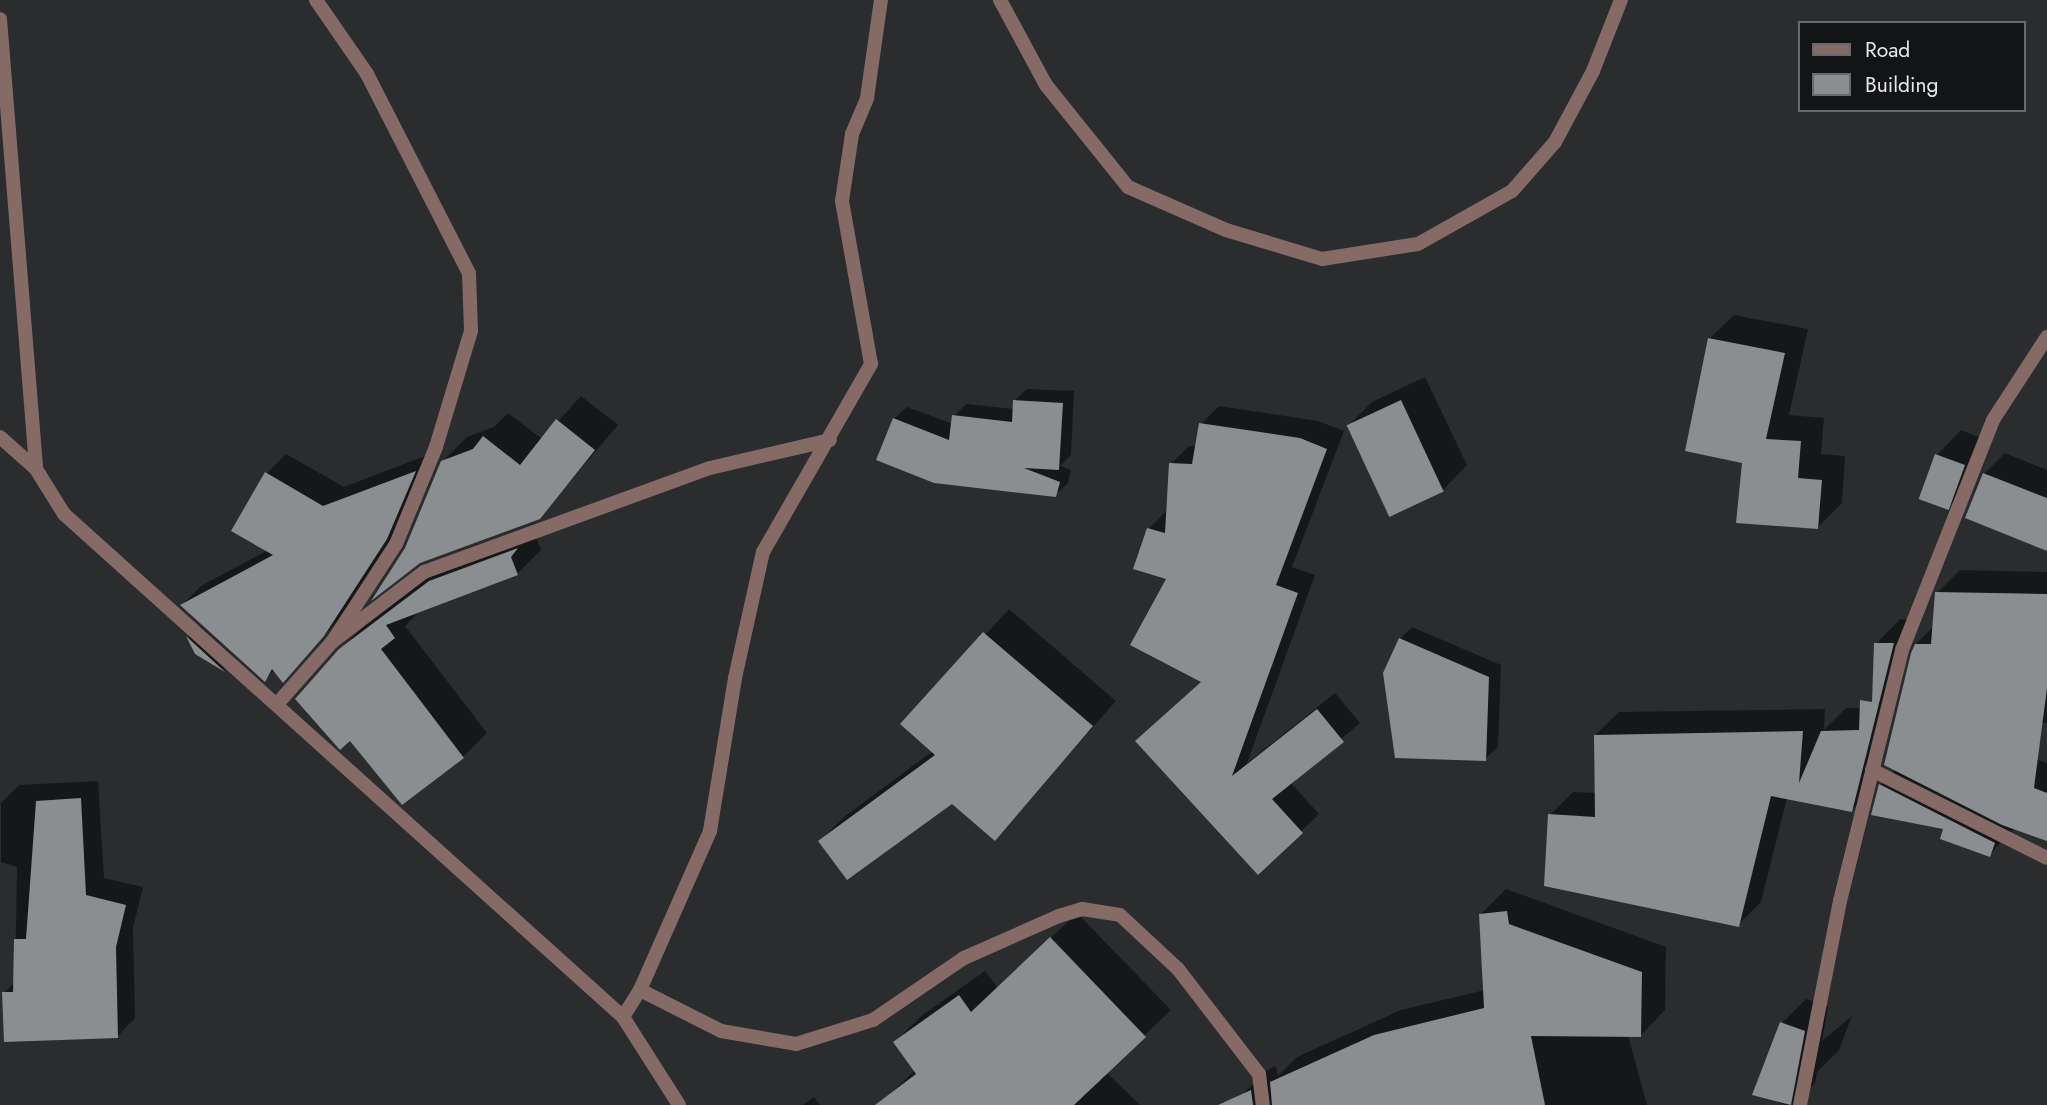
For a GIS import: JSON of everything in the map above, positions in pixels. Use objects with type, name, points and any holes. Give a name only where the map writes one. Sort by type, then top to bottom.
[{"type":"street","points":[[278,703],[332,642],[396,544],[436,447],[471,331],[469,273],[367,74],[316,0]]},
{"type":"street","points":[[623,1017],[639,990],[710,831],[735,678],[763,552],[830,440],[871,364],[842,201],[852,134],[867,97],[881,0]]},
{"type":"street","points":[[1000,0],[1046,85],[1128,187],[1226,230],[1322,259],[1418,244],[1512,191],[1555,142],[1593,71],[1621,0]]},
{"type":"street","points":[[0,19],[36,469]]},
{"type":"street","points":[[1800,1105],[1839,901],[1902,650],[1993,420],[2047,337]]},
{"type":"street","points":[[0,437],[36,469],[64,514],[278,703],[623,1017],[678,1105]]},
{"type":"street","points":[[332,642],[424,572],[710,468],[830,440]]},
{"type":"street","points":[[1872,770],[2047,858]]},
{"type":"street","points":[[639,990],[721,1031],[796,1044],[873,1020],[964,958],[1059,916],[1082,909],[1120,915],[1178,969],[1259,1074],[1263,1105]]},
{"type":"building","points":[[1708,338],[1785,353],[1766,439],[1801,441],[1798,478],[1822,480],[1818,529],[1736,523],[1742,463],[1685,451]]},
{"type":"building","points":[[1013,400],[1063,403],[1059,470],[1024,468],[1060,482],[1056,497],[934,483],[876,460],[893,418],[949,440],[952,415],[1012,422]]},
{"type":"building","points":[[1401,400],[1444,492],[1389,517],[1347,425]]},
{"type":"building","points":[[556,419],[595,450],[540,519],[420,563],[371,601],[405,548],[441,461],[473,449],[483,436],[520,465]]},
{"type":"building","points":[[1199,423],[1300,438],[1327,449],[1276,585],[1298,593],[1232,776],[1317,709],[1344,742],[1272,799],[1303,833],[1258,875],[1135,741],[1201,682],[1130,645],[1166,579],[1133,569],[1147,528],[1165,533],[1169,463],[1192,464]]},
{"type":"building","points":[[1935,454],[1965,465],[1949,510],[1919,499]]},
{"type":"building","points":[[416,471],[387,539],[324,636],[283,683],[272,669],[265,682],[180,605],[273,555],[231,531],[265,472],[323,506]]},
{"type":"building","points":[[1983,473],[2047,498],[2047,551],[1965,518]]},
{"type":"building","points":[[518,548],[511,557],[518,575],[386,625],[395,638],[381,649],[464,758],[402,805],[350,741],[340,750],[295,699],[339,649],[429,581]]},
{"type":"building","points":[[1935,592],[2047,594],[2047,688],[2034,788],[2047,793],[2047,841],[2002,825],[1884,765],[1911,653],[1915,644],[1931,644]]},
{"type":"building","points":[[983,632],[1093,726],[995,841],[952,804],[847,880],[818,841],[935,755],[900,724]]},
{"type":"building","points":[[186,636],[225,672],[195,654]]},
{"type":"building","points":[[1399,638],[1489,677],[1486,761],[1395,758],[1383,673]]},
{"type":"building","points":[[1874,643],[1894,643],[1852,812],[1771,796],[1739,927],[1544,886],[1548,814],[1595,817],[1594,735],[1803,731],[1799,783],[1821,731],[1859,730],[1860,700],[1872,702]]},
{"type":"building","points":[[1879,784],[1995,843],[1990,857],[1940,839],[1943,829],[1871,815]]},
{"type":"building","points":[[81,798],[86,895],[126,905],[116,947],[118,1038],[4,1042],[2,992],[13,992],[14,939],[26,939],[36,801]]},
{"type":"building","points":[[1507,911],[1509,924],[1642,972],[1641,1037],[1531,1036],[1545,1105],[1272,1105],[1270,1082],[1374,1035],[1484,1008],[1479,914]]},
{"type":"building","points":[[1050,937],[1146,1037],[1074,1105],[875,1105],[916,1074],[893,1042],[959,995],[971,1012]]},
{"type":"building","points":[[1780,1022],[1805,1031],[1791,1105],[1752,1095]]},
{"type":"building","points":[[1251,1090],[1253,1105],[1218,1105]]}]
